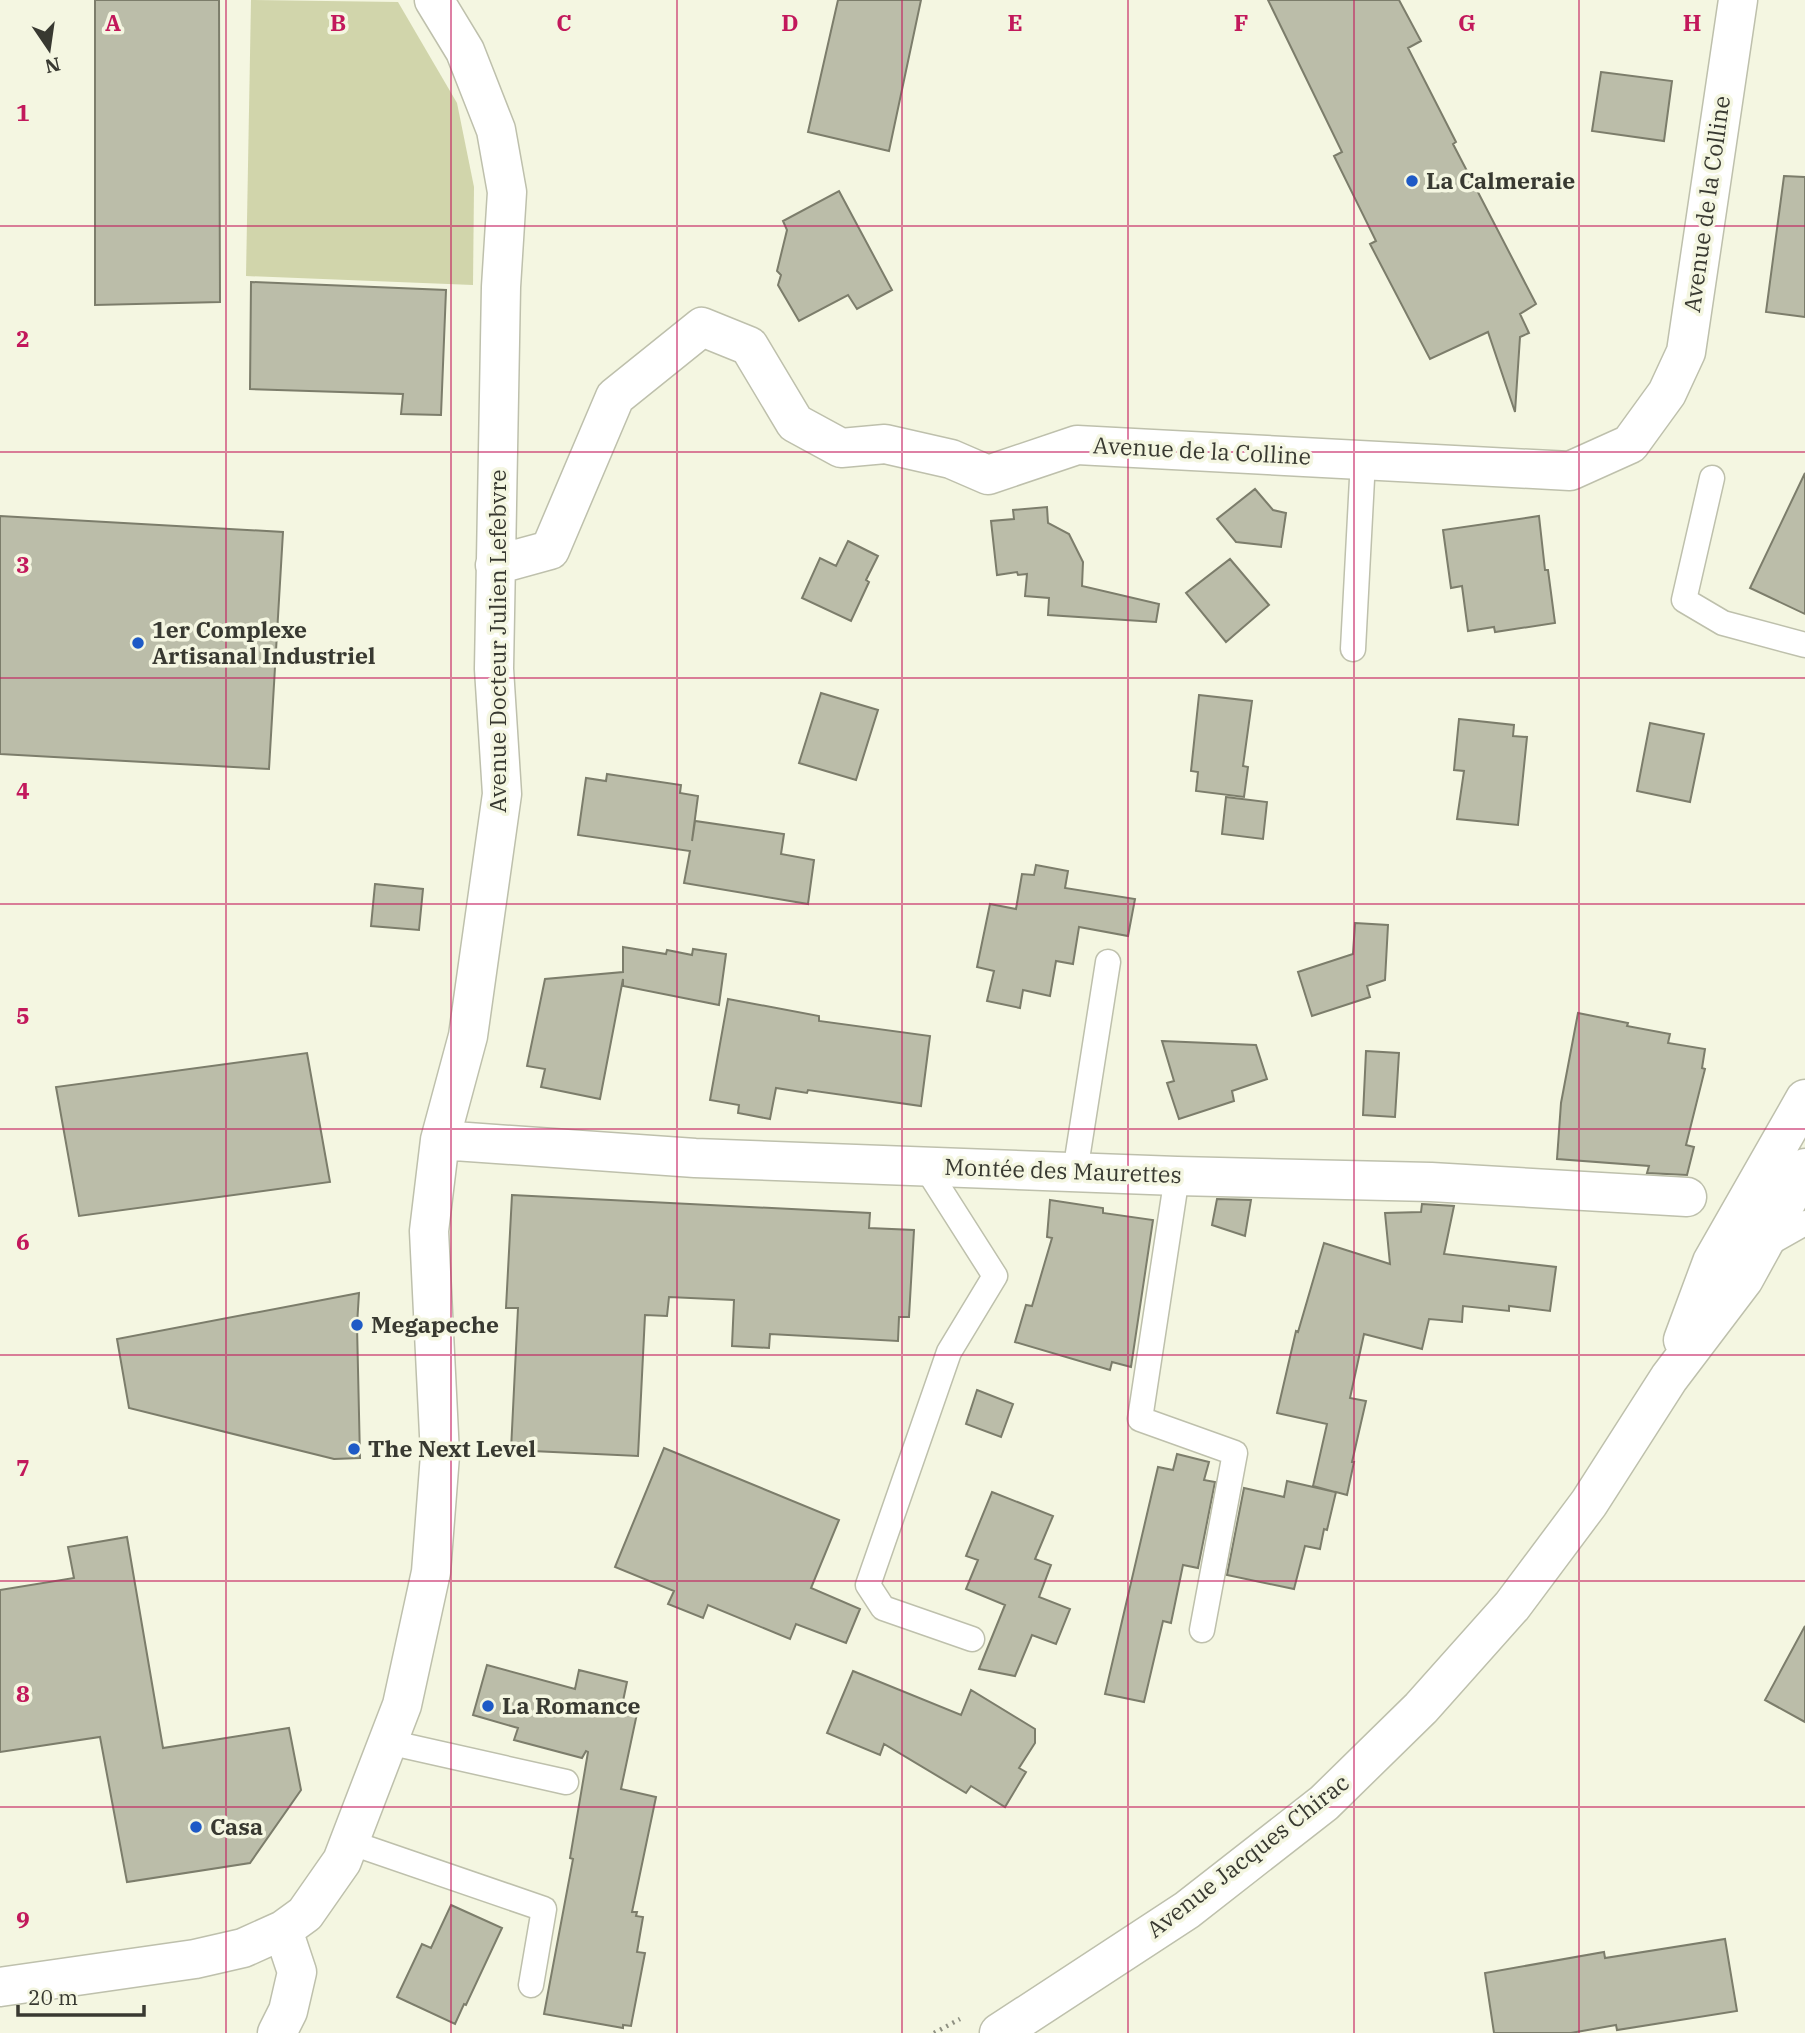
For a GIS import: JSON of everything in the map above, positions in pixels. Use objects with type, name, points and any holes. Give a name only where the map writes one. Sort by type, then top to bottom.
[{"type":"street","name":"Avenue Docteur Julien Lefebvre","points":[[0,1987],[195,1959],[243,1948],[283,1930],[305,1914],[342,1861],[402,1705],[431,1572],[440,1455],[429,1231],[440,1140],[468,1036],[502,794],[494,669],[502,287],[507,192],[496,130],[465,51],[434,0]]},
{"type":"street","name":"Avenue de la Colline","points":[[495,565],[550,550],[615,397],[702,327],[749,346],[794,423],[841,448],[885,444],[951,459],[988,475],[1077,445],[1570,471],[1630,444],[1667,393],[1686,352],[1738,0]]},
{"type":"street","name":"Avenue Jacques Chirac","points":[[1669,1378],[1712,1262],[1805,1099]]},
{"type":"street","name":"Montée des Maurettes","points":[[440,1140],[695,1158],[1177,1176],[1431,1182],[1687,1197]]},
{"type":"street","name":"Avenue Jacques Chirac","points":[[983,2024],[1187,1910],[1324,1803],[1412,1718],[1512,1606],[1589,1503],[1669,1378],[1744,1279],[1805,1168]]},
{"type":"street","points":[[277,2033],[288,2011],[297,1972],[283,1930]]},
{"type":"lane","points":[[1353,649],[1363,460]]},
{"type":"lane","points":[[1712,478],[1684,600],[1723,623],[1805,645]]},
{"type":"lane","points":[[1075,1172],[1108,962]]},
{"type":"lane","points":[[925,1166],[995,1276],[949,1352],[868,1585],[883,1608],[972,1639]]},
{"type":"lane","points":[[1177,1176],[1140,1419],[1235,1453],[1202,1630]]},
{"type":"lane","points":[[1761,1248],[1805,1223]]},
{"type":"lane","points":[[388,1742],[566,1782]]},
{"type":"lane","points":[[349,1842],[544,1909],[531,1985]]},
{"type":"path","points":[[934,2033],[983,2024]]},
{"type":"green space","points":[[251,0],[398,2],[457,103],[474,187],[473,285],[246,276]]},
{"type":"building","points":[[95,0],[219,0],[220,302],[95,305]]},
{"type":"building","points":[[838,0],[921,0],[889,151],[808,132]]},
{"type":"building","name":"La Calmeraie","points":[[1268,0],[1399,0],[1421,41],[1408,48],[1456,142],[1453,144],[1536,304],[1520,314],[1529,333],[1520,337],[1515,412],[1488,332],[1430,359],[1370,244],[1376,241],[1334,156],[1342,152]]},
{"type":"building","points":[[1601,72],[1672,81],[1664,141],[1592,131]]},
{"type":"building","points":[[1784,176],[1805,177],[1805,317],[1766,312]]},
{"type":"building","points":[[839,191],[892,290],[857,309],[848,295],[799,321],[778,285],[781,275],[777,271],[787,230],[783,221]]},
{"type":"building","points":[[251,282],[446,290],[441,415],[401,414],[403,394],[250,389]]},
{"type":"building","points":[[1805,473],[1805,614],[1750,588]]},
{"type":"building","points":[[1255,489],[1273,510],[1286,513],[1281,547],[1236,542],[1217,519]]},
{"type":"building","points":[[1047,507],[1048,523],[1069,534],[1083,562],[1082,586],[1159,604],[1156,622],[1048,615],[1049,598],[1025,596],[1027,574],[1018,575],[1017,572],[997,575],[991,521],[1014,519],[1013,510]]},
{"type":"building","name":"1er Complexe Artisanal Industriel","points":[[0,516],[283,532],[269,769],[0,754]]},
{"type":"building","points":[[1539,516],[1555,623],[1495,632],[1494,627],[1468,631],[1462,586],[1451,588],[1443,530]]},
{"type":"building","points":[[848,541],[878,556],[851,621],[802,598],[820,558],[836,566]]},
{"type":"building","points":[[1230,559],[1269,605],[1226,642],[1186,593]]},
{"type":"building","points":[[821,693],[878,710],[856,780],[799,763]]},
{"type":"building","points":[[1199,695],[1252,701],[1243,766],[1248,767],[1244,797],[1196,791],[1198,772],[1191,771]]},
{"type":"building","points":[[1459,719],[1514,725],[1513,736],[1527,737],[1518,825],[1457,819],[1464,771],[1454,770]]},
{"type":"building","points":[[1650,723],[1704,734],[1690,802],[1637,791]]},
{"type":"building","points":[[607,774],[681,785],[680,793],[698,796],[692,841],[695,821],[784,834],[781,854],[814,860],[808,904],[684,883],[690,851],[578,835],[586,778],[606,781]]},
{"type":"building","points":[[1226,797],[1267,802],[1263,839],[1222,834]]},
{"type":"building","points":[[1036,865],[1068,871],[1065,888],[1135,899],[1128,936],[1079,927],[1073,964],[1056,961],[1050,996],[1023,990],[1020,1008],[987,1001],[994,971],[977,967],[990,904],[1016,909],[1022,874],[1034,875]]},
{"type":"building","points":[[375,884],[423,889],[419,930],[371,926]]},
{"type":"building","points":[[1355,923],[1388,925],[1385,980],[1367,986],[1370,997],[1312,1016],[1298,972],[1353,954]]},
{"type":"building","points":[[623,947],[666,954],[667,950],[692,955],[693,949],[726,954],[719,1005],[623,986],[623,979],[600,1099],[541,1087],[545,1069],[527,1066],[545,979],[623,972]]},
{"type":"building","points":[[728,999],[819,1016],[819,1021],[930,1036],[921,1106],[776,1088],[770,1119],[738,1113],[739,1105],[710,1100]]},
{"type":"building","points":[[1578,1013],[1670,1034],[1668,1043],[1705,1049],[1702,1068],[1705,1069],[1686,1145],[1694,1147],[1687,1175],[1647,1173],[1649,1166],[1557,1159],[1561,1103]]},
{"type":"building","points":[[1162,1041],[1256,1045],[1267,1079],[1232,1091],[1234,1101],[1179,1119],[1167,1083],[1174,1081]]},
{"type":"building","points":[[1366,1051],[1399,1053],[1395,1117],[1363,1115]]},
{"type":"building","points":[[307,1053],[330,1182],[79,1216],[56,1087]]},
{"type":"building","points":[[512,1195],[870,1213],[869,1228],[914,1230],[909,1317],[899,1317],[898,1341],[770,1334],[769,1348],[732,1346],[734,1300],[669,1297],[667,1316],[645,1315],[638,1456],[511,1450],[518,1308],[506,1308]]},
{"type":"building","points":[[1217,1199],[1251,1200],[1245,1236],[1212,1225]]},
{"type":"building","points":[[1050,1200],[1103,1208],[1103,1213],[1153,1220],[1131,1367],[1112,1362],[1110,1370],[1015,1342],[1026,1305],[1032,1306],[1052,1238],[1047,1237]]},
{"type":"building","points":[[1422,1204],[1454,1206],[1444,1254],[1556,1267],[1550,1311],[1509,1306],[1509,1311],[1463,1306],[1462,1322],[1429,1319],[1422,1349],[1364,1334],[1350,1398],[1366,1401],[1354,1462],[1347,1495],[1336,1492],[1320,1549],[1305,1546],[1294,1589],[1227,1575],[1244,1488],[1284,1497],[1287,1481],[1335,1492],[1313,1486],[1327,1424],[1277,1413],[1296,1331],[1298,1332],[1324,1243],[1390,1264],[1385,1213],[1421,1212]]},
{"type":"building","points":[[359,1293],[357,1325],[360,1458],[334,1459],[129,1408],[117,1339]]},
{"type":"building","points":[[977,1390],[1013,1404],[1001,1437],[966,1424]]},
{"type":"building","points":[[664,1448],[839,1520],[811,1588],[860,1609],[846,1643],[796,1624],[790,1639],[708,1605],[703,1618],[668,1604],[674,1591],[615,1567]]},
{"type":"building","points":[[1177,1454],[1209,1462],[1204,1480],[1215,1482],[1198,1568],[1183,1565],[1171,1623],[1163,1621],[1144,1702],[1105,1694],[1158,1467],[1173,1470]]},
{"type":"building","points":[[992,1492],[1053,1516],[1035,1559],[1051,1565],[1039,1597],[1070,1609],[1056,1644],[1032,1635],[1015,1676],[979,1669],[1005,1605],[966,1589],[978,1560],[966,1556]]},
{"type":"building","points":[[127,1537],[163,1748],[289,1728],[301,1790],[250,1863],[127,1882],[100,1737],[0,1752],[0,1590],[74,1578],[68,1547]]},
{"type":"building","points":[[1805,1626],[1805,1722],[1765,1700]]},
{"type":"building","points":[[487,1665],[575,1689],[579,1670],[627,1682],[623,1701],[639,1704],[621,1789],[656,1797],[632,1912],[643,1917],[637,1952],[645,1953],[631,2026],[623,2025],[623,2028],[544,2014],[573,1859],[570,1858],[588,1752],[586,1751],[582,1758],[514,1740],[518,1728],[473,1715]]},
{"type":"building","points":[[853,1671],[961,1715],[971,1690],[1035,1729],[1035,1743],[1019,1768],[1026,1772],[1005,1807],[971,1786],[966,1793],[884,1744],[880,1755],[827,1733]]},
{"type":"building","points":[[451,1905],[502,1928],[455,2024],[397,1997],[422,1944],[431,1948]]},
{"type":"building","points":[[1725,1939],[1737,2011],[1617,2030],[1616,2025],[1571,2033],[1494,2033],[1485,1973],[1604,1952],[1605,1958]]},
{"type":"place","name":"La Calmeraie","points":[[1412,181]]},
{"type":"place","name":"1er Complexe Artisanal Industriel","points":[[138,643]]},
{"type":"place","name":"Megapeche","points":[[357,1325]]},
{"type":"place","name":"The Next Level","points":[[354,1449]]},
{"type":"place","name":"La Romance","points":[[488,1706]]},
{"type":"place","name":"Casa","points":[[196,1827]]}]
